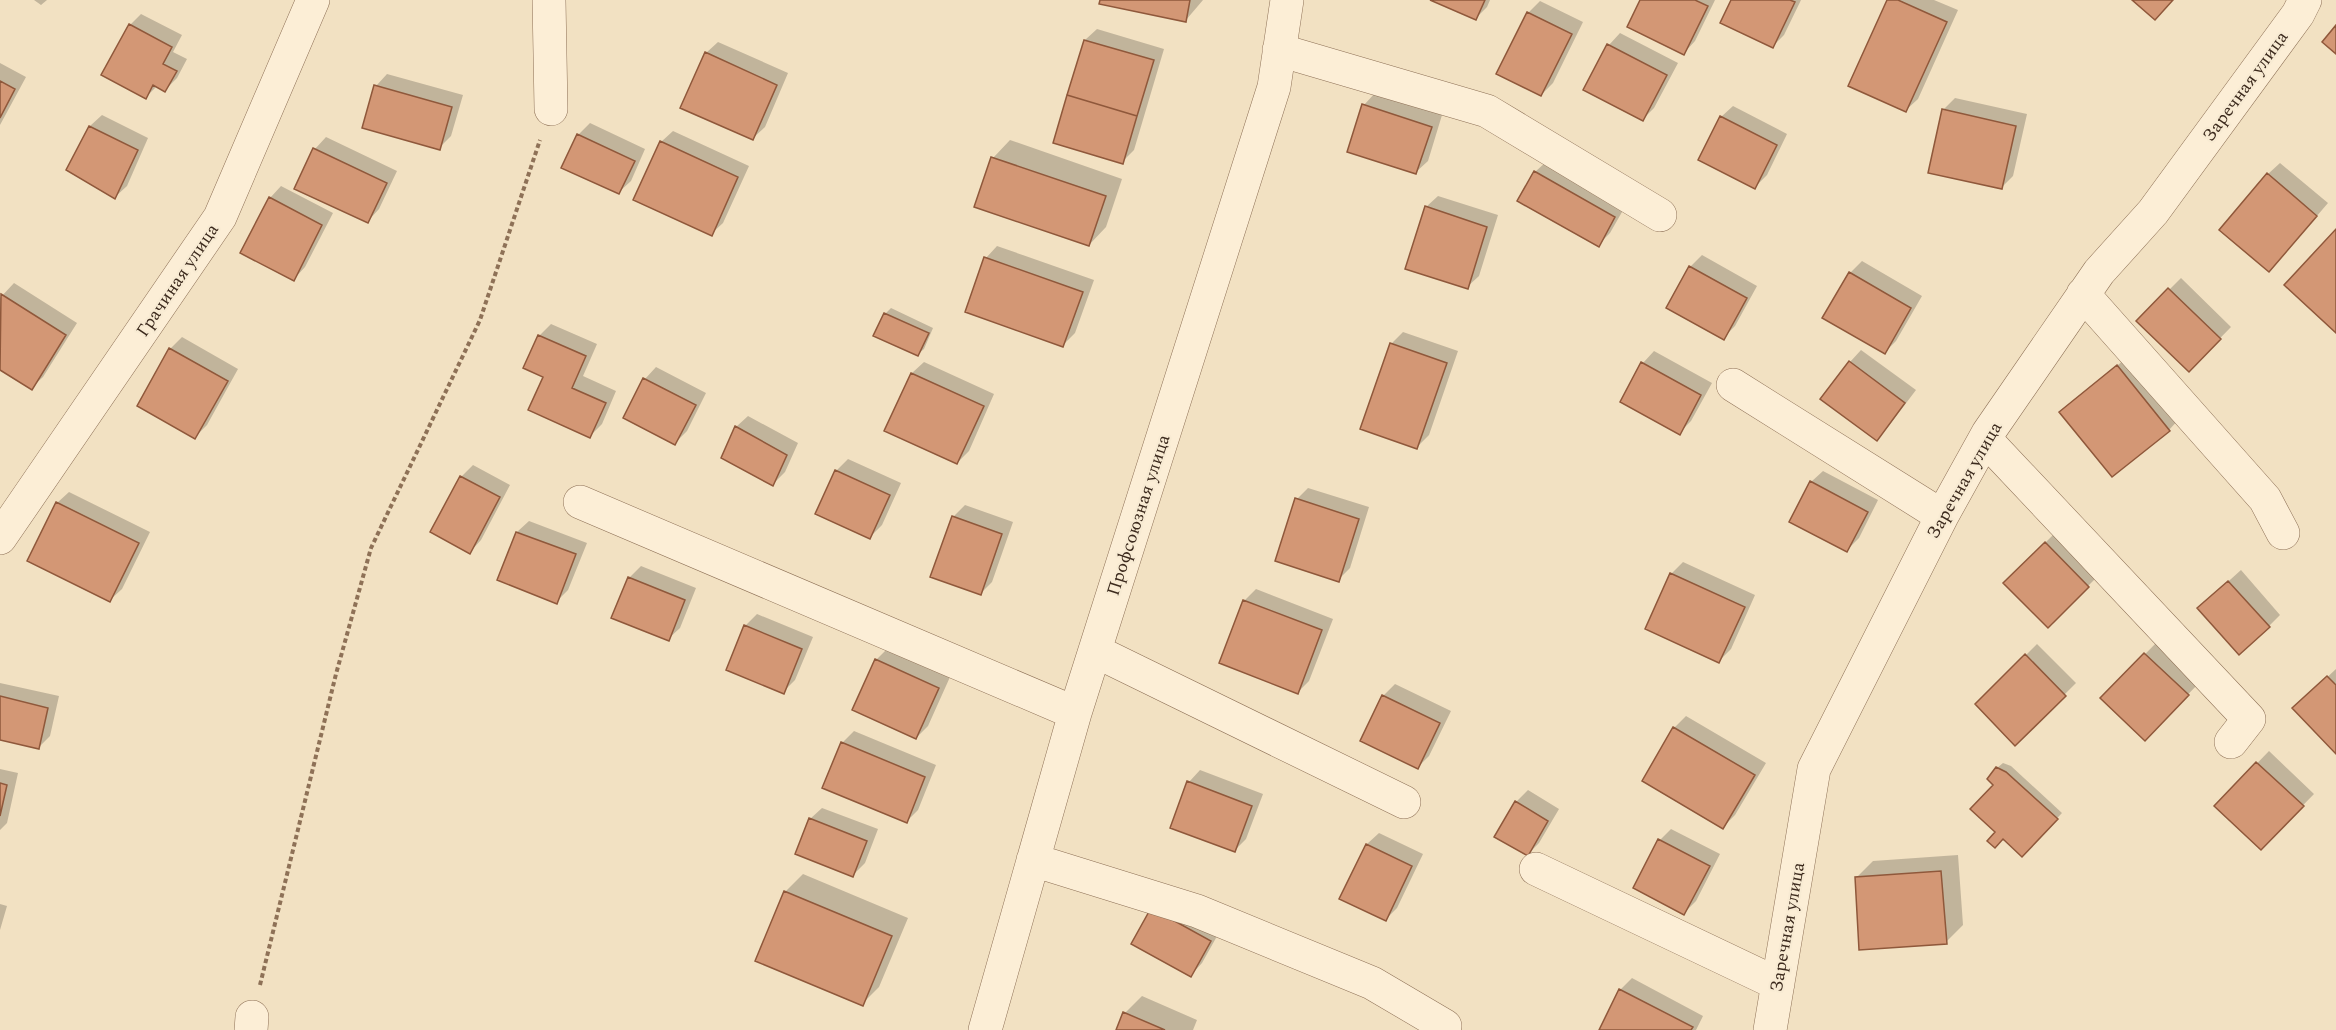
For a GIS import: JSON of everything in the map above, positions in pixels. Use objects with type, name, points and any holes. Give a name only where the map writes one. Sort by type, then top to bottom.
[{"type":"street","name":"Грачиная улица","points":[[0,538],[220,217],[313,0]]},
{"type":"street","points":[[549,0],[551,109]]},
{"type":"street","name":"Профсоюзная улица","points":[[985,1030],[1075,713],[1274,87],[1287,0]]},
{"type":"street","name":"Заречная улица","points":[[1770,1030],[1814,769],[1942,516],[1985,439],[2099,272],[2153,212],[2294,4]]},
{"type":"street","points":[[1279,50],[1487,111],[1660,215]]},
{"type":"street","points":[[2084,294],[2265,499],[2283,533]]},
{"type":"street","points":[[1733,385],[1942,516]]},
{"type":"street","points":[[1985,439],[2249,719],[2231,742]]},
{"type":"street","points":[[580,502],[1075,713]]},
{"type":"street","points":[[1095,651],[1404,802]]},
{"type":"street","points":[[1033,860],[1208,916],[1372,983],[1445,1026]]},
{"type":"street","points":[[1536,869],[1778,984]]},
{"type":"path","points":[[252,1024],[336,674],[371,548],[480,320],[551,109]]},
{"type":"building","points":[[1100,0],[1190,0],[1186,22],[1099,4]]},
{"type":"building","points":[[1430,0],[1485,0],[1476,20]]},
{"type":"building","points":[[1640,0],[1695,0],[1708,6],[1684,55],[1627,27]]},
{"type":"building","points":[[1731,0],[1790,0],[1795,2],[1773,48],[1720,23]]},
{"type":"building","points":[[1887,0],[1898,0],[1947,22],[1906,112],[1848,86]]},
{"type":"building","points":[[2132,0],[2173,0],[2155,20]]},
{"type":"building","points":[[1527,12],[1572,34],[1541,96],[1496,74]]},
{"type":"building","points":[[129,24],[172,47],[163,64],[177,71],[165,92],[153,85],[146,99],[101,75]]},
{"type":"building","points":[[2336,25],[2336,54],[2322,42]]},
{"type":"building","points":[[1084,40],[1154,60],[1137,116],[1067,95]]},
{"type":"building","points":[[1607,44],[1667,75],[1643,121],[1583,90]]},
{"type":"building","points":[[705,52],[777,85],[753,140],[680,108]]},
{"type":"building","points":[[0,81],[15,89],[0,118]]},
{"type":"building","points":[[374,85],[452,107],[440,150],[362,128]]},
{"type":"building","points":[[1067,95],[1137,116],[1123,164],[1053,143]]},
{"type":"building","points":[[1362,104],[1432,127],[1416,174],[1347,152]]},
{"type":"building","points":[[1942,109],[2016,126],[2002,189],[1928,173]]},
{"type":"building","points":[[1720,116],[1777,145],[1755,189],[1698,160]]},
{"type":"building","points":[[89,126],[138,150],[115,199],[66,170]]},
{"type":"building","points":[[577,134],[635,161],[619,194],[561,168]]},
{"type":"building","points":[[660,141],[738,177],[712,236],[633,200]]},
{"type":"building","points":[[313,148],[387,183],[368,223],[294,189]]},
{"type":"building","points":[[991,157],[1106,196],[1089,246],[974,207]]},
{"type":"building","points":[[1534,171],[1615,217],[1599,247],[1517,201]]},
{"type":"building","points":[[2267,173],[2317,216],[2269,272],[2219,230]]},
{"type":"building","points":[[269,197],[322,225],[294,281],[240,253]]},
{"type":"building","points":[[1425,206],[1487,227],[1468,289],[1405,269]]},
{"type":"building","points":[[2336,229],[2336,333],[2284,285]]},
{"type":"building","points":[[984,257],[1083,292],[1063,347],[965,312]]},
{"type":"building","points":[[1689,266],[1747,298],[1724,340],[1666,308]]},
{"type":"building","points":[[1849,272],[1911,308],[1885,354],[1822,318]]},
{"type":"building","points":[[2168,288],[2221,339],[2189,372],[2136,321]]},
{"type":"building","points":[[1,294],[66,335],[32,390],[0,370]]},
{"type":"building","points":[[884,313],[929,333],[918,356],[873,336]]},
{"type":"building","points":[[538,335],[586,356],[572,388],[606,403],[590,438],[528,410],[543,377],[523,368]]},
{"type":"building","points":[[1390,343],[1447,363],[1417,449],[1360,429]]},
{"type":"building","points":[[169,348],[228,381],[195,439],[137,406]]},
{"type":"building","points":[[1849,361],[1905,403],[1877,441],[1820,399]]},
{"type":"building","points":[[1641,362],[1701,395],[1680,435],[1620,402]]},
{"type":"building","points":[[2117,365],[2170,431],[2112,477],[2059,412]]},
{"type":"building","points":[[911,373],[984,406],[957,464],[884,431]]},
{"type":"building","points":[[643,378],[696,405],[675,445],[623,418]]},
{"type":"building","points":[[735,426],[787,455],[773,486],[721,458]]},
{"type":"building","points":[[835,470],[890,495],[870,539],[815,514]]},
{"type":"building","points":[[460,476],[500,497],[470,554],[430,532]]},
{"type":"building","points":[[1810,481],[1868,512],[1847,552],[1789,522]]},
{"type":"building","points":[[1295,498],[1359,519],[1339,582],[1275,561]]},
{"type":"building","points":[[56,502],[139,543],[110,602],[27,561]]},
{"type":"building","points":[[952,516],[1002,534],[981,595],[930,577]]},
{"type":"building","points":[[516,532],[576,554],[557,604],[497,580]]},
{"type":"building","points":[[2045,542],[2089,587],[2048,628],[2003,583]]},
{"type":"building","points":[[1670,573],[1745,607],[1719,663],[1645,629]]},
{"type":"building","points":[[628,577],[685,600],[669,641],[611,618]]},
{"type":"building","points":[[2228,581],[2270,627],[2239,655],[2197,608]]},
{"type":"building","points":[[1243,600],[1322,630],[1298,694],[1219,663]]},
{"type":"building","points":[[744,625],[802,649],[784,694],[726,670]]},
{"type":"building","points":[[2144,653],[2189,695],[2145,741],[2100,698]]},
{"type":"building","points":[[2025,654],[2066,696],[2015,746],[1975,704]]},
{"type":"building","points":[[875,659],[939,688],[916,739],[852,710]]},
{"type":"building","points":[[2327,676],[2336,685],[2336,754],[2292,708]]},
{"type":"building","points":[[1382,695],[1440,723],[1418,769],[1360,741]]},
{"type":"building","points":[[0,696],[48,708],[39,749],[0,740]]},
{"type":"building","points":[[1673,727],[1755,775],[1723,829],[1642,781]]},
{"type":"building","points":[[841,742],[925,777],[907,823],[822,788]]},
{"type":"building","points":[[2256,762],[2304,806],[2261,850],[2214,806]]},
{"type":"building","points":[[1996,767],[2006,772],[2058,819],[2022,857],[2003,839],[1995,848],[1987,841],[1995,832],[1970,809],[1993,785],[1987,779]]},
{"type":"building","points":[[1187,781],[1252,806],[1235,852],[1170,828]]},
{"type":"building","points":[[0,783],[7,785],[0,816]]},
{"type":"building","points":[[1515,801],[1548,821],[1528,856],[1494,837]]},
{"type":"building","points":[[809,818],[867,841],[853,877],[795,854]]},
{"type":"building","points":[[1658,839],[1710,866],[1684,915],[1633,888]]},
{"type":"building","points":[[1366,844],[1412,866],[1386,921],[1339,899]]},
{"type":"building","points":[[1941,871],[1947,944],[1859,950],[1855,877]]},
{"type":"building","points":[[784,891],[892,936],[863,1006],[755,961]]},
{"type":"building","points":[[1151,908],[1211,941],[1191,977],[1131,944]]},
{"type":"building","points":[[1619,989],[1693,1027],[1691,1030],[1599,1030]]},
{"type":"building","points":[[1123,1012],[1165,1030],[1116,1030]]}]
